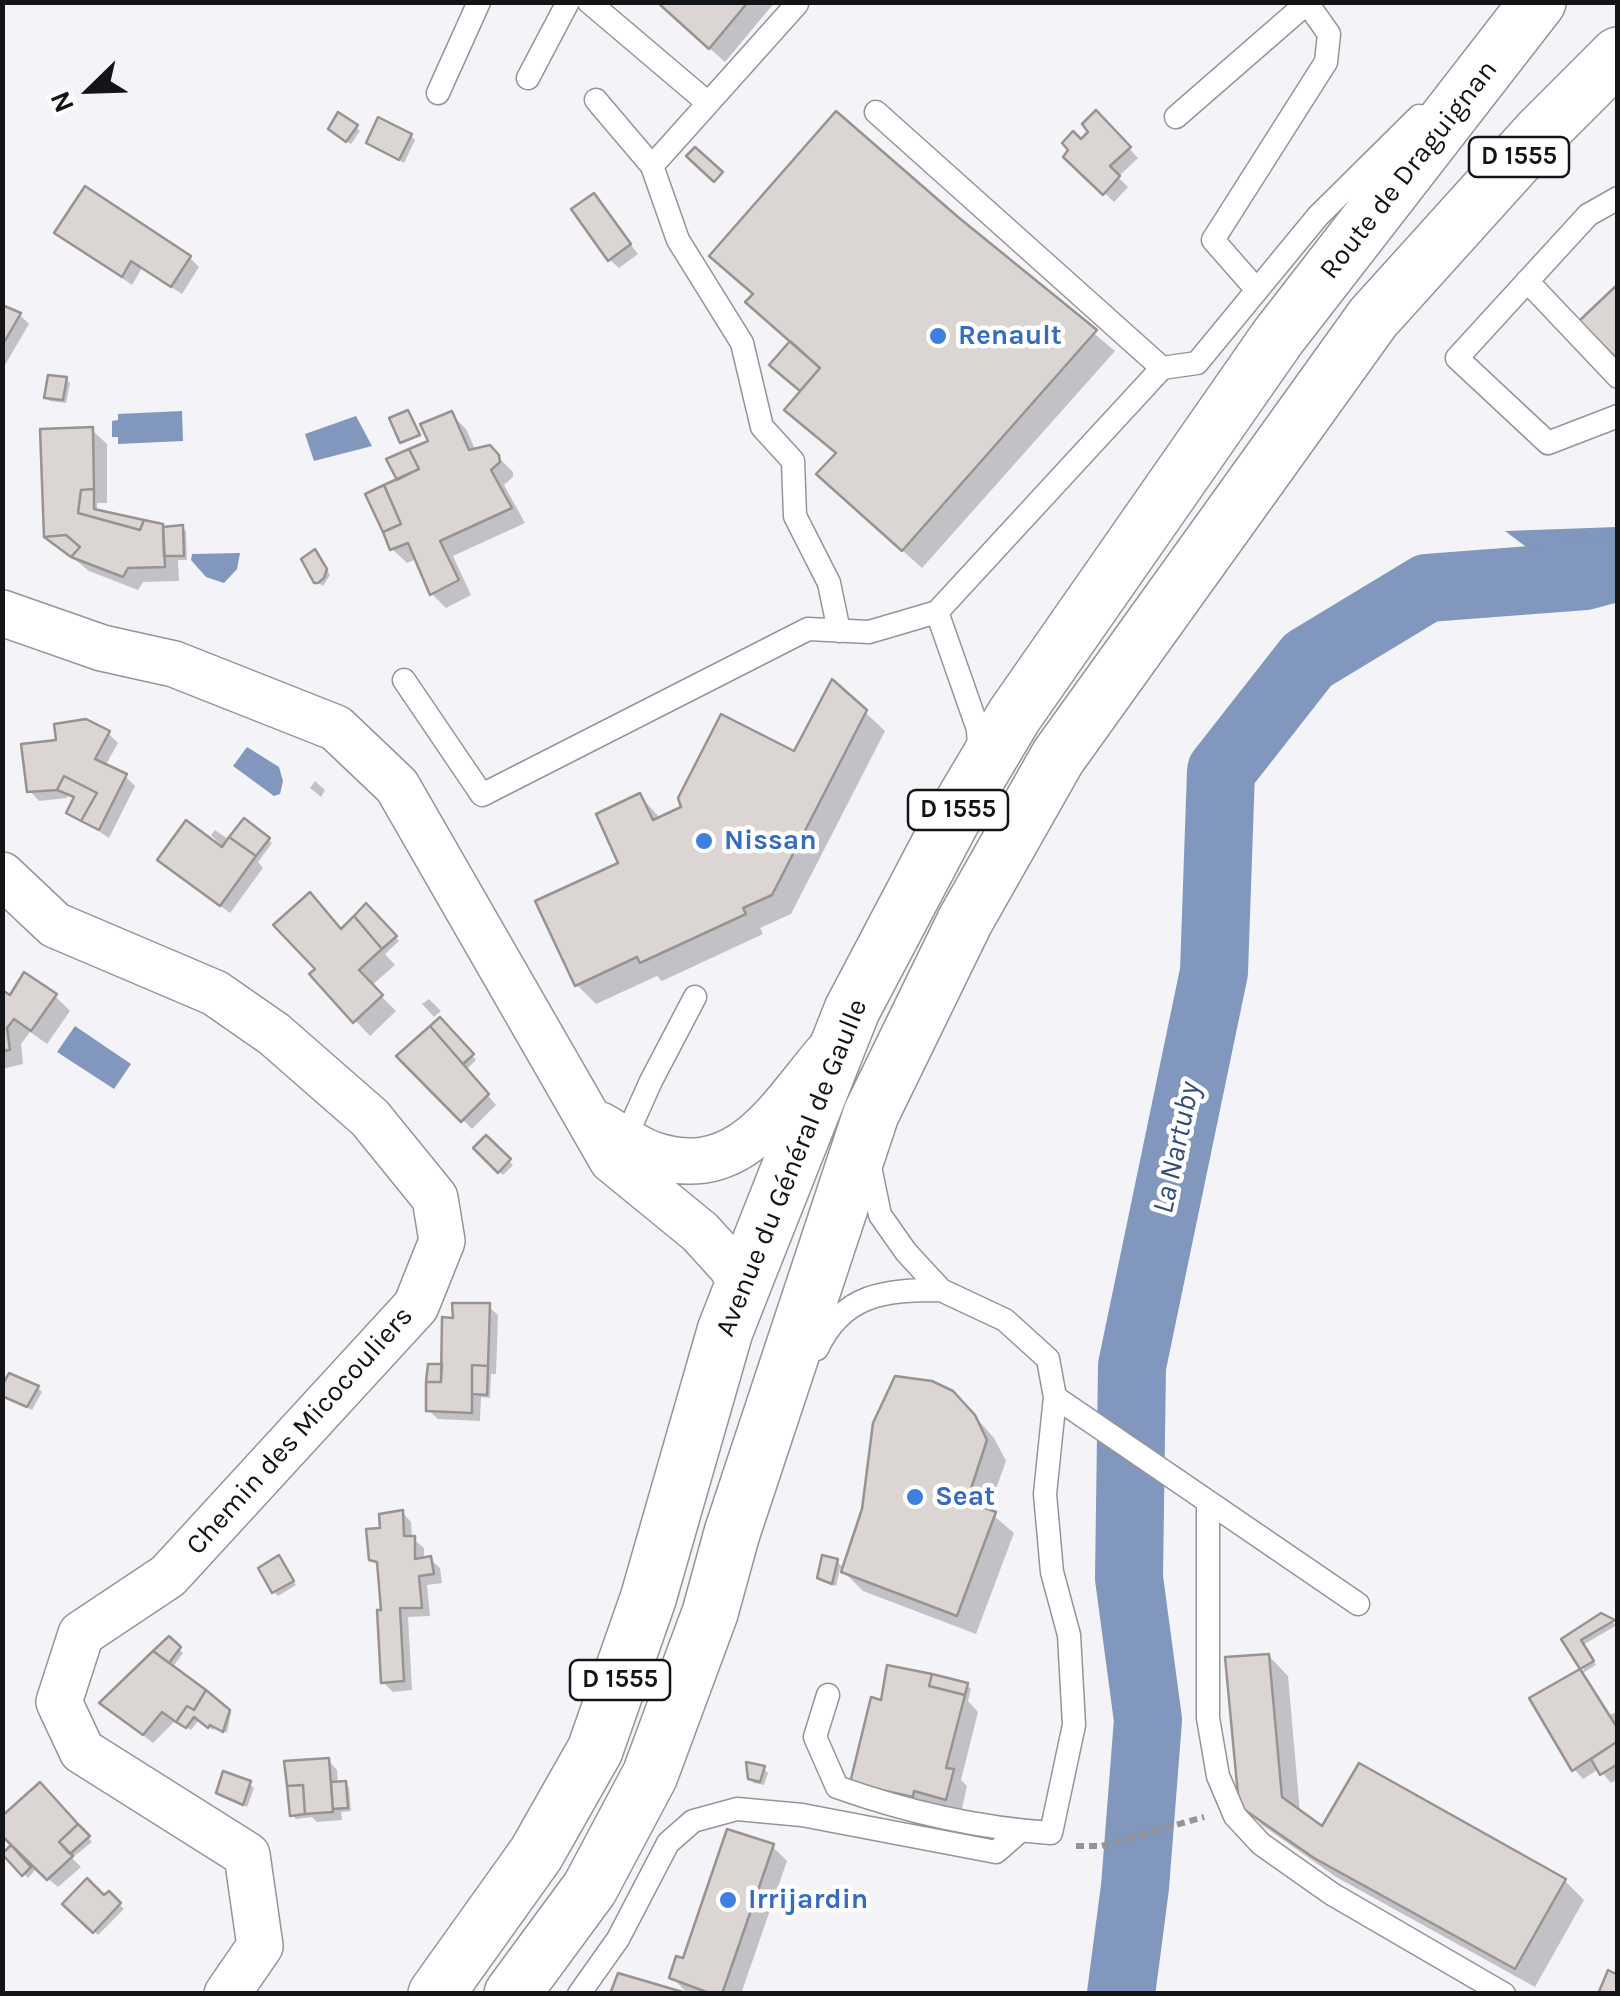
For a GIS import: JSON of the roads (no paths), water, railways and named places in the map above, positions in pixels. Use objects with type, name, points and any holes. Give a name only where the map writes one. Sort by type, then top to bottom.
[{"type":"main road","name":"Route de Draguignan","points":[[1267,314],[1493,62],[1538,2]]},
{"type":"main road","name":"Avenue du Général de Gaulle","points":[[512,1994],[590,1888],[650,1776],[710,1613],[732,1534],[871,1114],[964,921],[1058,757],[1373,318],[1540,133],[1618,55]]},
{"type":"main road","name":"Avenue du Général de Gaulle","points":[[436,1994],[536,1854],[595,1750],[648,1600],[725,1331],[838,1042],[951,822],[1267,314]]},
{"type":"street","points":[[2,612],[102,648],[174,664],[336,728],[397,786],[607,1129],[612,1160],[700,1232],[730,1265],[742,1286]]},
{"type":"street","name":"Chemin des Micocouliers","points":[[2,875],[55,925],[215,993],[274,1034],[370,1118],[436,1198],[442,1241],[416,1306],[168,1576],[81,1634],[59,1702],[82,1750],[246,1854],[260,1946],[227,1994]]},
{"type":"street","points":[[607,1129],[651,1155],[710,1161],[735,1151],[756,1136],[838,1042]]},
{"type":"lane","points":[[438,94],[480,2]]},
{"type":"lane","points":[[528,78],[568,2]]},
{"type":"lane","points":[[589,2],[708,103]]},
{"type":"lane","points":[[404,680],[482,795],[808,630],[869,632],[937,612],[1162,368],[1197,363],[1267,314],[1213,240],[1326,62],[1329,34],[1307,3],[1176,117]]},
{"type":"lane","points":[[652,166],[796,4]]},
{"type":"lane","points":[[596,100],[652,166],[678,240],[742,343],[762,428],[793,461],[795,516],[829,582],[839,631]]},
{"type":"lane","points":[[876,112],[1162,368]]},
{"type":"lane","points":[[1618,198],[1588,215],[1457,358],[1548,443],[1618,416]]},
{"type":"lane","points":[[1527,281],[1618,377]]},
{"type":"lane","points":[[937,612],[978,729],[980,777]]},
{"type":"lane","points":[[607,1129],[651,1081],[695,997]]},
{"type":"lane","points":[[828,1695],[815,1737],[836,1787],[883,1803],[1051,1834],[1074,1725],[1069,1635],[1052,1572],[1044,1494],[1055,1397],[1048,1359],[1006,1320],[941,1290],[906,1252],[880,1216],[869,1171],[871,1114]]},
{"type":"lane","points":[[732,1534],[827,1328],[861,1299],[896,1290],[941,1290]]},
{"type":"lane","points":[[1055,1397],[1358,1604]]},
{"type":"lane","points":[[1208,1503],[1208,1718],[1218,1776],[1235,1816],[1261,1844],[1332,1894],[1504,1994]]},
{"type":"lane","points":[[579,1994],[618,1940],[668,1843],[693,1821],[736,1808],[802,1814],[996,1852],[1020,1831]]},
{"type":"water","points":[[182,411],[183,441],[118,444],[118,437],[112,437],[112,421],[118,420],[118,414]]},
{"type":"water","points":[[356,416],[372,446],[314,461],[305,434]]},
{"type":"water","points":[[1617,527],[1617,569],[1558,571],[1505,531]]},
{"type":"water","points":[[240,553],[237,569],[224,583],[206,577],[191,560],[192,554]]},
{"type":"water","points":[[247,747],[279,767],[283,781],[280,794],[274,796],[233,766]]},
{"type":"water","points":[[75,1026],[131,1064],[114,1089],[57,1052]]},
{"type":"waterway","name":"La Nartuby","points":[[1121,1994],[1135,1887],[1148,1720],[1129,1578],[1132,1366],[1214,972],[1221,771],[1308,660],[1427,588],[1585,576],[1618,567]]},
{"type":"place","name":"Renault","points":[[938,336]]},
{"type":"place","name":"Nissan","points":[[704,841]]},
{"type":"place","name":"Seat","points":[[915,1497]]},
{"type":"place","name":"Irrijardin","points":[[728,1900]]}]
